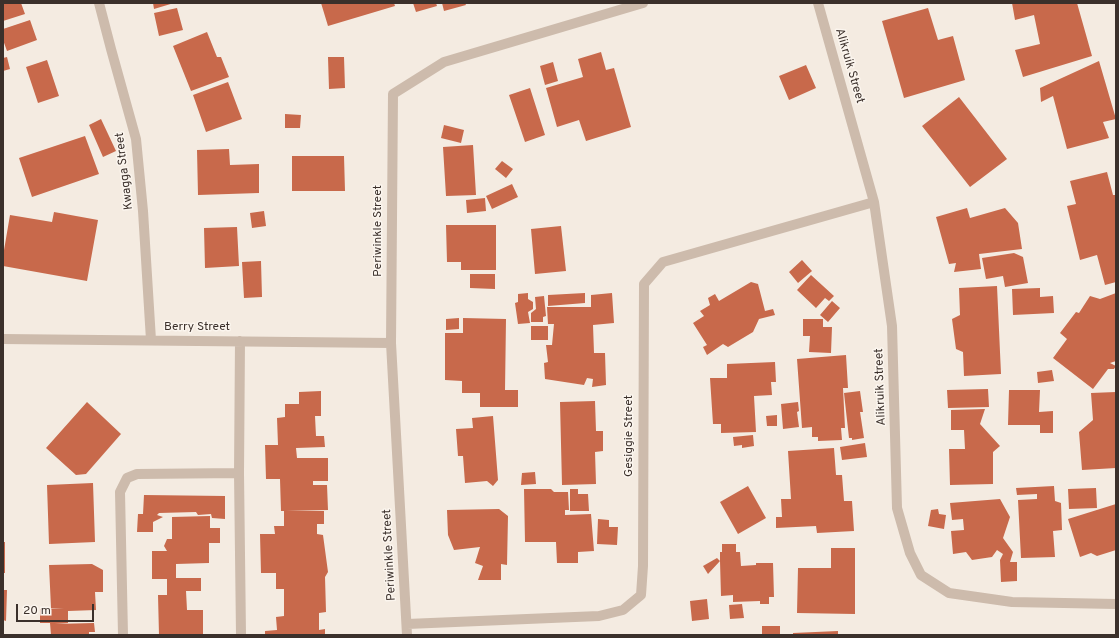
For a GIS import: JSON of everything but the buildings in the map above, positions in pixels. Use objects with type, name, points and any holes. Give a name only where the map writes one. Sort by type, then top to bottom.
[{"type":"street","name":"Kwagga Street","points":[[99,3],[136,139],[143,211],[151,340]]},
{"type":"street","name":"Periwinkle Street","points":[[406,635],[391,343],[393,94],[444,62],[643,3]]},
{"type":"street","name":"Alikruik Street","points":[[818,3],[874,202],[892,326],[897,508],[910,553],[921,575],[949,593],[1012,602],[1116,604]]},
{"type":"street","name":"Gesiggie Street","points":[[406,624],[599,616],[623,610],[641,595],[643,566],[644,284],[663,262],[874,202]]},
{"type":"street","name":"Berry Street","points":[[3,339],[391,343]]},
{"type":"street","points":[[240,341],[239,473],[241,635]]},
{"type":"street","points":[[123,635],[120,492],[127,478],[137,474],[239,473]]}]
